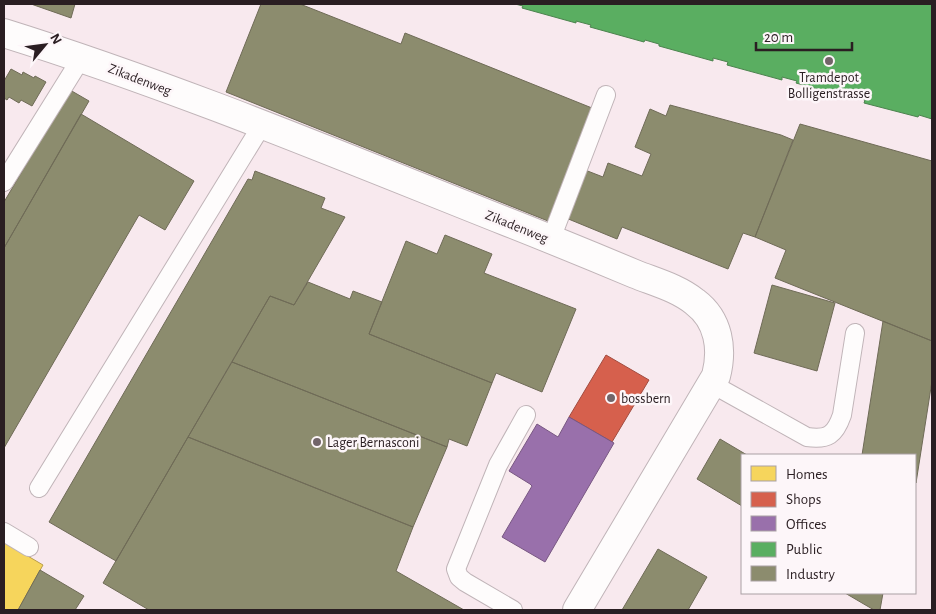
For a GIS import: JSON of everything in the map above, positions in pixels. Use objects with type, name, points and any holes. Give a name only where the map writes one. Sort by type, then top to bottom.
[{"type":"street","name":"Zikadenweg","points":[[4,33],[82,57],[262,125],[550,239],[680,293],[697,303],[713,324],[719,343],[720,357],[712,384],[577,610]]},
{"type":"lane","points":[[4,182],[82,57]]},
{"type":"lane","points":[[550,239],[606,95]]},
{"type":"lane","points":[[38,488],[262,125]]},
{"type":"lane","points":[[712,384],[807,437],[818,439],[829,436],[838,427],[842,415],[855,333]]},
{"type":"lane","points":[[514,610],[465,582],[459,576],[456,569],[498,465],[526,415]]},
{"type":"lane","points":[[4,532],[29,548]]},
{"type":"building: Homes","points":[[4,542],[43,565],[18,610],[4,610]]},
{"type":"building: Shops","points":[[606,355],[649,380],[612,442],[569,417]]},
{"type":"building: Offices","points":[[569,417],[614,443],[545,562],[502,537],[532,486],[509,471],[537,424],[558,437]]},
{"type":"building: Public","name":"Tramdepot Bolligenstrasse","points":[[515,4],[932,4],[932,119],[864,103],[865,100],[851,96],[850,98],[796,83],[797,81],[782,77],[782,80],[727,65],[728,62],[713,58],[713,61],[659,46],[659,44],[645,40],[644,42],[590,27],[591,25],[576,21],[576,23],[522,8],[523,6]]},
{"type":"building: Industry","points":[[31,4],[75,4],[71,18]]},
{"type":"building: Industry","points":[[261,4],[300,4],[401,44],[405,33],[592,108],[548,221],[226,92]]},
{"type":"building: Industry","points":[[11,69],[22,75],[23,72],[34,78],[35,76],[46,82],[32,106],[21,100],[19,103],[9,97],[7,100],[4,98],[4,81]]},
{"type":"building: Industry","points":[[70,90],[89,101],[4,248],[4,202]]},
{"type":"building: Industry","points":[[670,105],[781,135],[793,140],[755,237],[743,233],[728,269],[622,227],[617,239],[566,218],[585,170],[603,177],[608,163],[642,176],[651,154],[635,147],[650,109],[666,116]]},
{"type":"building: Industry","points":[[81,114],[194,181],[165,230],[139,215],[4,448],[4,248]]},
{"type":"building: Industry","points":[[800,124],[932,161],[932,341],[775,278],[786,250],[755,237]]},
{"type":"building: Industry","points":[[255,171],[325,198],[321,208],[345,217],[294,305],[270,296],[116,561],[49,522],[248,179],[252,180]]},
{"type":"building: Industry","points":[[445,235],[492,254],[484,273],[576,309],[542,392],[496,373],[492,383],[369,334],[406,241],[437,254]]},
{"type":"building: Industry","points":[[308,282],[350,299],[353,291],[382,302],[369,334],[492,383],[467,446],[449,439],[447,447],[232,362],[270,296],[294,305]]},
{"type":"building: Industry","points":[[772,285],[835,303],[817,371],[754,353]]},
{"type":"building: Industry","points":[[883,321],[932,341],[932,381],[916,483],[916,454],[862,454]]},
{"type":"building: Industry","name":"Lager Bernasconi","points":[[232,362],[447,447],[413,527],[188,437]]},
{"type":"building: Industry","points":[[188,437],[413,527],[396,571],[464,610],[149,610],[103,583]]},
{"type":"building: Industry","points":[[720,439],[745,454],[741,454],[741,505],[697,479]]},
{"type":"building: Industry","points":[[658,549],[707,577],[688,610],[622,610]]},
{"type":"building: Industry","points":[[40,570],[84,596],[75,610],[18,610]]},
{"type":"building: Industry","points":[[847,594],[883,594],[880,610],[874,610]]},
{"type":"place","name":"Tramdepot Bolligenstrasse","points":[[829,61]]},
{"type":"place","name":"bossbern","points":[[611,398]]},
{"type":"place","name":"Lager Bernasconi","points":[[317,442]]}]
